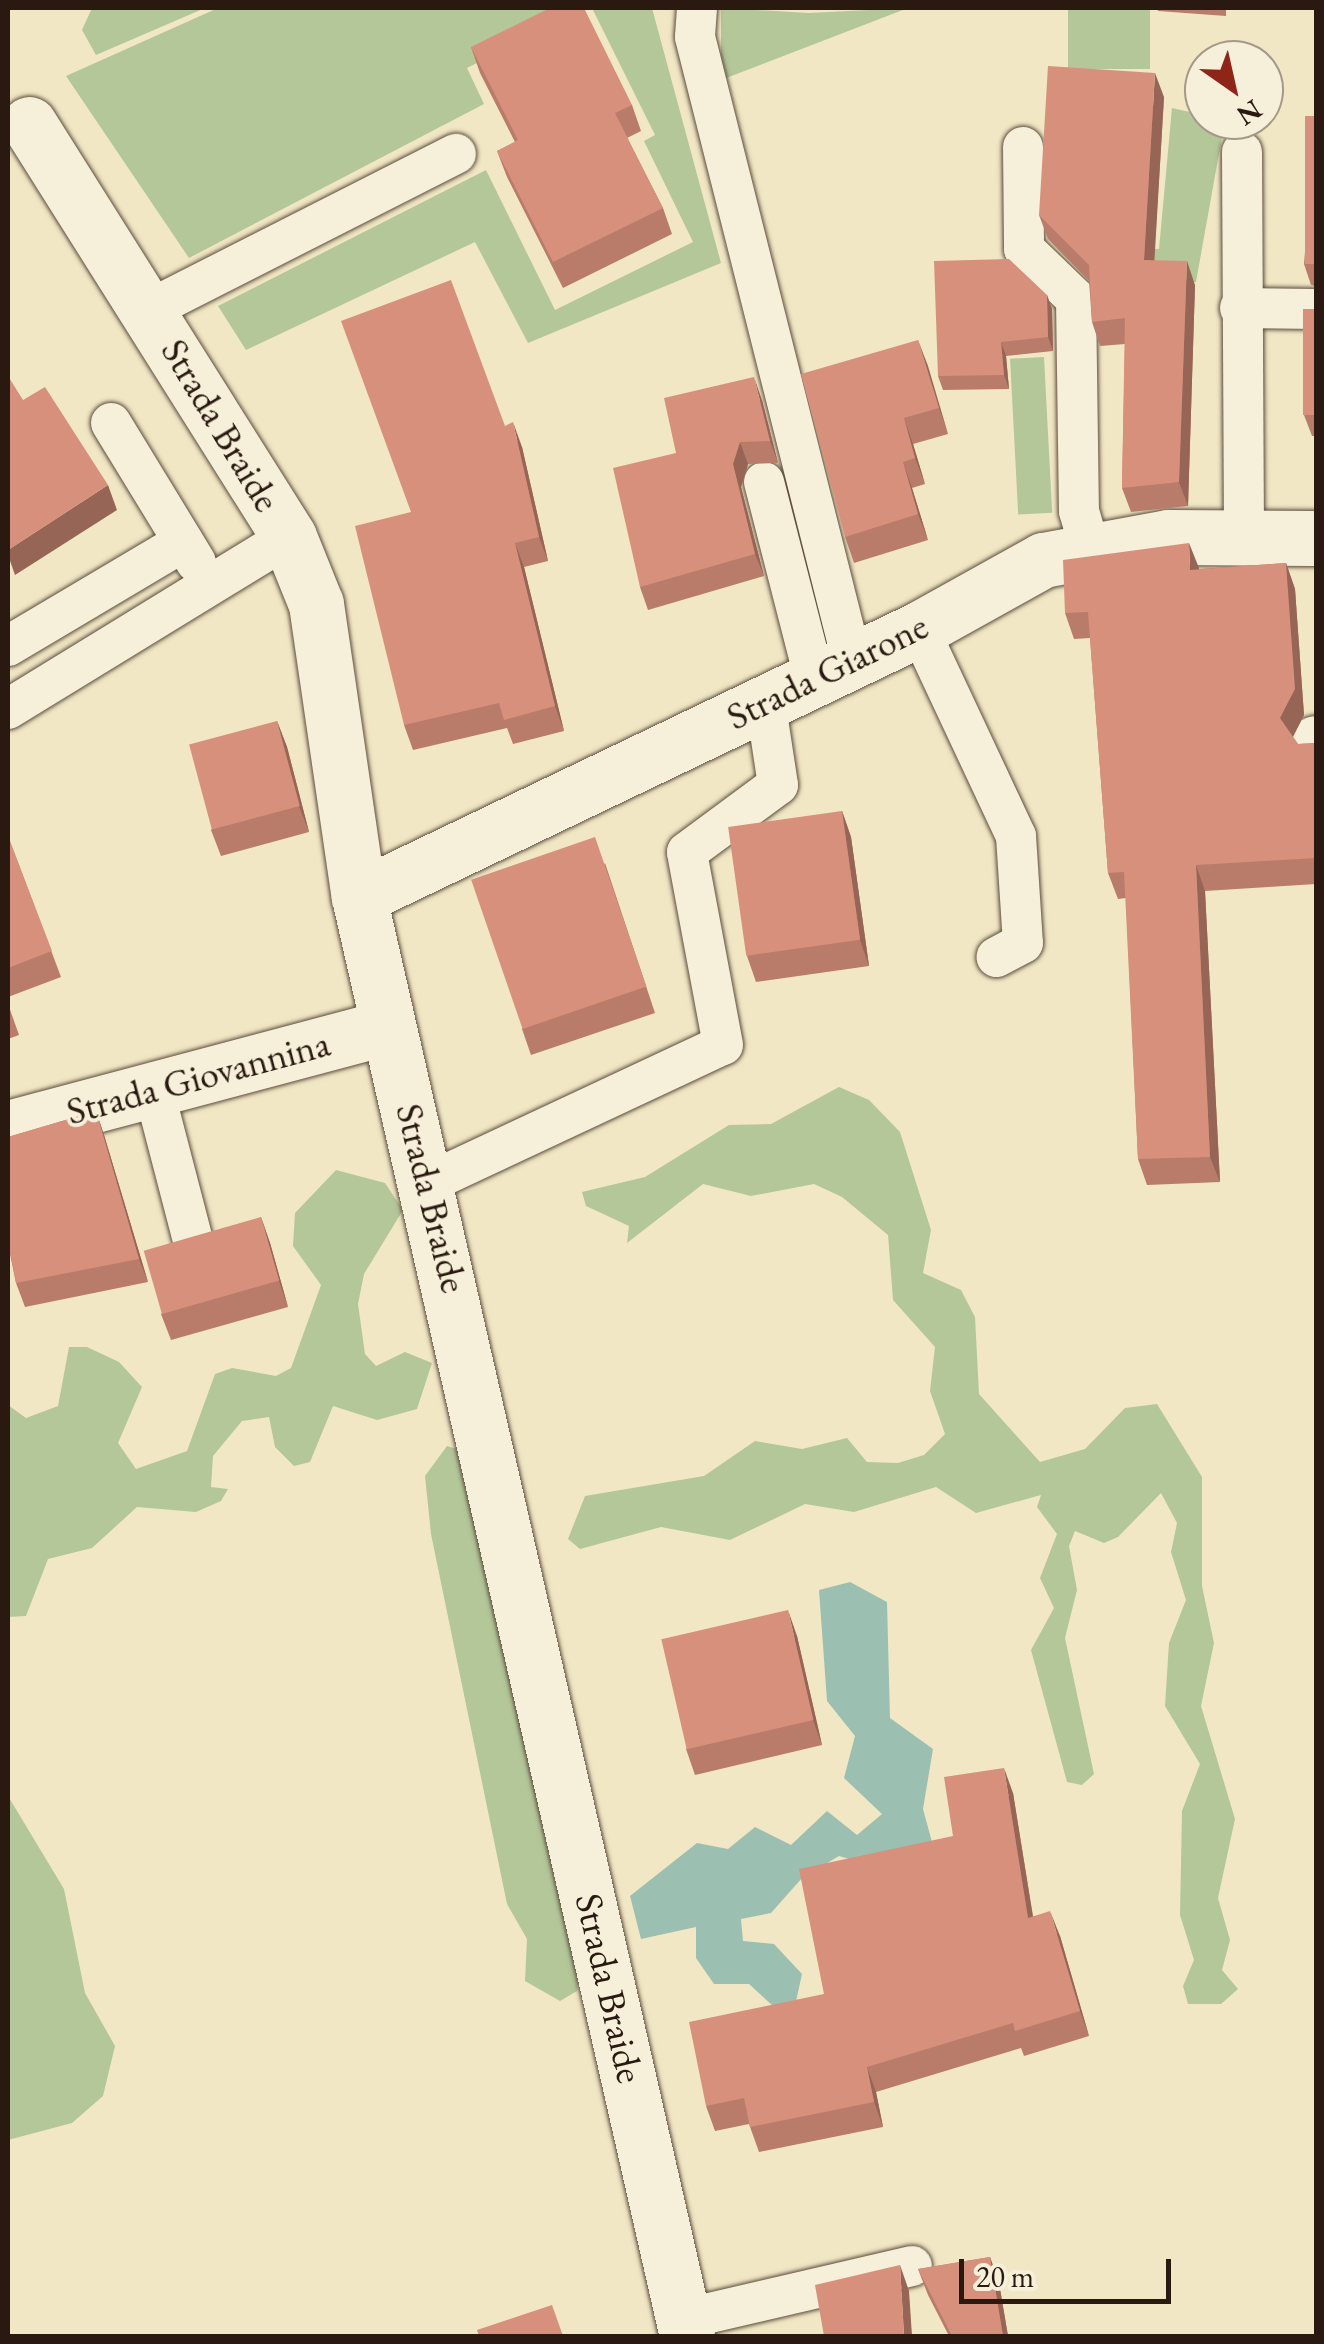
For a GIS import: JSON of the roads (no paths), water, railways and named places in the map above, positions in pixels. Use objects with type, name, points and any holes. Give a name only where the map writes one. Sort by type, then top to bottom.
[{"type":"street","name":"Strada Braide","points":[[29,124],[150,309],[290,537],[316,604],[359,896],[388,1027],[430,1182],[685,2328]]},
{"type":"street","name":"Strada Giarone","points":[[359,896],[919,629],[1006,578],[1089,545],[1244,537],[1316,538]]},
{"type":"street","name":"Strada Giovannina","points":[[8,1128],[388,1027]]},
{"type":"lane","points":[[697,8],[699,54],[814,677]]},
{"type":"lane","points":[[1023,147],[1024,249],[1076,299],[1080,511],[1089,545]]},
{"type":"lane","points":[[1242,152],[1244,537]]},
{"type":"lane","points":[[150,309],[456,154]]},
{"type":"lane","points":[[1240,308],[1316,309]]},
{"type":"lane","points":[[111,423],[211,587]]},
{"type":"lane","points":[[764,482],[814,677]]},
{"type":"lane","points":[[8,708],[290,537]]},
{"type":"lane","points":[[8,646],[183,542]]},
{"type":"lane","points":[[919,629],[1016,836],[1022,943],[998,957]]},
{"type":"lane","points":[[430,1182],[723,1045],[687,852],[778,785],[768,720],[814,677]]},
{"type":"lane","points":[[153,1087],[192,1237]]},
{"type":"lane","points":[[685,2328],[912,2266]]}]
